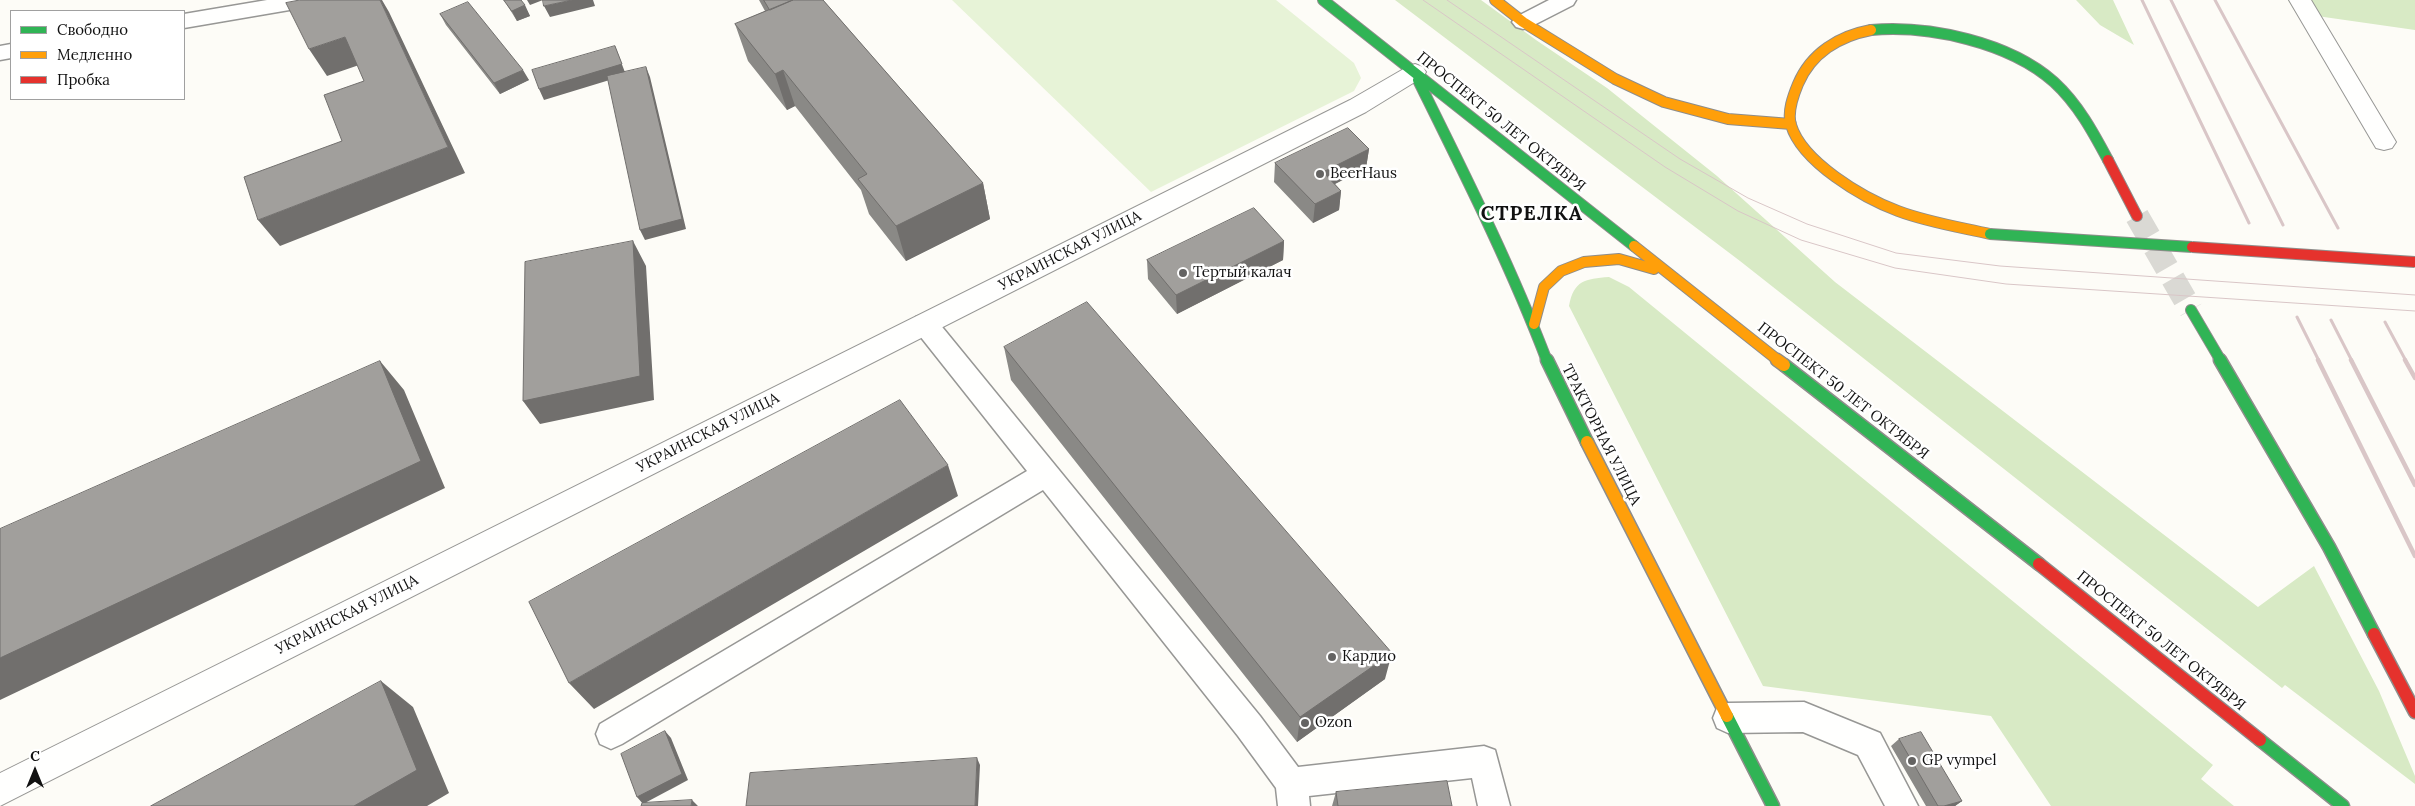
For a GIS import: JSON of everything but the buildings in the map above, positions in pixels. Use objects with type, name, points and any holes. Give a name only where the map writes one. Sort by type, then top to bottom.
[{"type":"main road","name":"ПРОСПЕКТ 50 ЛЕТ ОКТЯБРЯ","points":[[1323,0],[2343,806]]},
{"type":"main road","points":[[1495,0],[1523,22],[1615,79],[1664,102],[1728,119],[1791,124]]},
{"type":"main road","points":[[2137,216],[2084,120],[2048,76],[1996,48],[1962,37],[1927,30],[1886,28],[1852,34],[1829,46],[1808,64],[1793,92],[1791,124],[1804,147],[1836,176],[1888,207],[1990,234],[2415,262]]},
{"type":"main road","name":"ТРАКТОРНАЯ УЛИЦА","points":[[1415,72],[1473,191],[1534,324],[1552,373],[1773,806]]},
{"type":"main road","points":[[1534,324],[1544,287],[1562,271],[1584,262],[1619,259],[1667,273]]},
{"type":"main road","points":[[2191,310],[2329,547],[2415,712]]},
{"type":"street","points":[[2300,0],[2384,142]]},
{"type":"street","name":"УКРАИНСКАЯ УЛИЦА","points":[[0,790],[1358,106],[1415,72]]},
{"type":"lane","points":[[185,21],[307,0]]},
{"type":"lane","points":[[1523,22],[1566,0]]},
{"type":"lane","points":[[925,324],[1249,726],[1293,795],[1484,761],[1494,806]]},
{"type":"lane","points":[[612,734],[1046,474]]},
{"type":"lane","points":[[1728,718],[1804,717],[1869,744],[1902,806]]},
{"type":"green space","points":[[952,0],[1276,0],[1354,63],[1361,78],[1354,91],[1151,192]]},
{"type":"green space","points":[[1395,0],[1481,0],[1607,88],[1717,176],[1835,282],[2258,607],[2314,566],[2379,691],[2415,776],[2415,784],[2285,685],[2282,688],[1740,261]]},
{"type":"green space","points":[[2076,0],[2113,0],[2134,45],[2100,25]]},
{"type":"green space","points":[[2288,0],[2415,0],[2415,30],[2296,13]]},
{"type":"green space","points":[[1609,277],[1629,287],[2213,765],[2201,779],[2234,806],[2051,806],[1991,716],[1763,686],[1569,306],[1574,291],[1582,282]]},
{"type":"tunnel","points":[[2137,216],[2191,310]]},
{"type":"tram line","points":[[1423,0],[1665,167],[1738,211],[1801,240],[1895,268],[2006,284],[2415,311]]},
{"type":"tram line","points":[[1447,0],[1680,159],[1748,198],[1807,224],[1896,253],[2000,266],[2415,295]]},
{"type":"railway","points":[[2142,0],[2249,223]]},
{"type":"railway","points":[[2171,0],[2283,225]]},
{"type":"railway","points":[[2215,0],[2338,228]]},
{"type":"railway","points":[[2297,317],[2319,361]]},
{"type":"railway","points":[[2331,320],[2352,361]]},
{"type":"railway","points":[[2385,322],[2406,361]]},
{"type":"railway","points":[[2318,360],[2415,556]]},
{"type":"railway","points":[[2351,360],[2415,485]]},
{"type":"railway","points":[[2405,360],[2415,378]]},
{"type":"traffic: fast","points":[[1323,0],[1634,246]]},
{"type":"traffic: fast","points":[[1871,30],[1926,30],[1962,37],[1998,50],[2033,67],[2054,82],[2074,103],[2108,160]]},
{"type":"traffic: fast","points":[[1418,80],[1490,225],[1523,298],[1552,373],[1587,442]]},
{"type":"traffic: fast","points":[[1990,234],[2192,247]]},
{"type":"traffic: fast","points":[[2191,310],[2329,547],[2374,634]]},
{"type":"traffic: fast","points":[[1784,365],[2039,564]]},
{"type":"traffic: fast","points":[[1727,716],[1773,806]]},
{"type":"traffic: fast","points":[[2260,740],[2343,806]]},
{"type":"traffic: slow","points":[[1495,0],[1523,22],[1615,79],[1664,102],[1728,119],[1791,124]]},
{"type":"traffic: slow","points":[[1871,30],[1850,35],[1830,45],[1807,68],[1796,88],[1790,113],[1791,125],[1797,138],[1820,164],[1852,187],[1885,205],[1921,218],[1990,234]]},
{"type":"traffic: slow","points":[[1634,246],[1784,365]]},
{"type":"traffic: slow","points":[[1534,324],[1544,287],[1561,271],[1584,262],[1619,259],[1654,269]]},
{"type":"traffic: slow","points":[[1587,442],[1727,716]]},
{"type":"traffic: jam","points":[[2108,160],[2137,216]]},
{"type":"traffic: jam","points":[[2192,247],[2415,262]]},
{"type":"traffic: jam","points":[[2039,564],[2260,740]]},
{"type":"traffic: jam","points":[[2374,634],[2415,712]]},
{"type":"place","name":"BeerHaus","points":[[1320,174]]},
{"type":"place","name":"Тертый калач","points":[[1183,273]]},
{"type":"place","name":"Кардио","points":[[1332,657]]},
{"type":"place","name":"Ozon","points":[[1305,723]]},
{"type":"place","name":"GP vympel","points":[[1912,761]]},
{"type":"district","name":"СТРЕЛКА","points":[[1532,214]]}]
